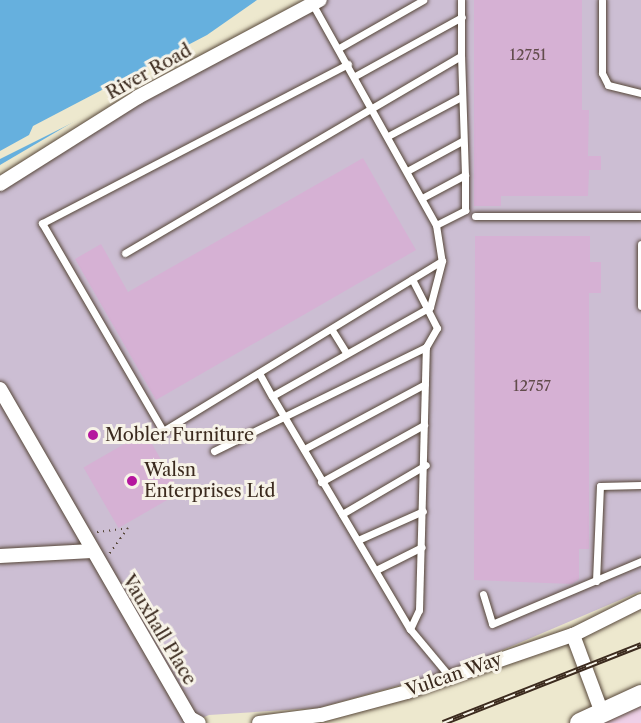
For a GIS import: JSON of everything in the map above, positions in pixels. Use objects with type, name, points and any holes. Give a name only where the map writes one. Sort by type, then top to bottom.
[{"type":"street","name":"River Road","points":[[0,184],[138,97],[317,2]]},
{"type":"street","name":"Vauxhall Place","points":[[0,389],[92,552],[190,718],[199,723]]},
{"type":"street","points":[[0,556],[92,552]]},
{"type":"street","name":"Vulcan Way","points":[[259,723],[321,715],[450,677],[573,635],[641,602]]},
{"type":"street","points":[[573,635],[595,719],[641,695]]},
{"type":"lane","points":[[339,48],[423,0]]},
{"type":"lane","points":[[436,225],[465,210],[460,0]]},
{"type":"lane","points":[[602,0],[602,73],[608,84],[641,93]]},
{"type":"lane","points":[[272,396],[346,352],[430,307],[442,261],[436,225],[339,48],[317,2]]},
{"type":"lane","points":[[355,76],[462,17]]},
{"type":"lane","points":[[125,253],[461,56]]},
{"type":"lane","points":[[348,64],[42,223],[163,431],[442,261]]},
{"type":"lane","points":[[388,136],[461,97]]},
{"type":"lane","points":[[407,171],[462,141]]},
{"type":"lane","points":[[422,198],[465,175]]},
{"type":"lane","points":[[475,216],[641,216]]},
{"type":"lane","points":[[641,244],[641,306]]},
{"type":"lane","points":[[410,628],[419,610],[426,465],[424,425],[426,347],[437,328],[430,307],[412,279]]},
{"type":"lane","points":[[332,330],[346,352]]},
{"type":"lane","points":[[214,451],[284,420],[426,347]]},
{"type":"lane","points":[[259,373],[284,420],[304,448],[321,482],[410,628],[450,677]]},
{"type":"lane","points":[[304,448],[425,384]]},
{"type":"lane","points":[[321,482],[424,425]]},
{"type":"lane","points":[[342,514],[426,465]]},
{"type":"lane","points":[[596,581],[600,486],[641,485]]},
{"type":"lane","points":[[358,540],[423,511]]},
{"type":"lane","points":[[376,570],[422,547]]},
{"type":"lane","points":[[483,594],[492,624],[641,561]]},
{"type":"path","points":[[82,534],[128,528],[100,565]]},
{"type":"shaded area","points":[[320,0],[641,0],[641,591],[458,669],[318,708],[209,715],[190,723],[0,723],[0,184]]},
{"type":"shaded area","points":[[641,705],[641,723],[603,723]]},
{"type":"water","points":[[0,0],[280,0],[0,165]]},
{"type":"pier","points":[[257,0],[283,0],[116,101],[0,159],[0,151],[29,135],[33,126],[207,35]]},
{"type":"building","points":[[474,0],[582,0],[582,110],[589,110],[588,156],[601,156],[601,170],[589,170],[588,196],[501,196],[501,206],[474,206]]},
{"type":"building","points":[[363,158],[416,250],[156,400],[75,259],[101,244],[128,292]]},
{"type":"building","points":[[475,236],[590,236],[590,262],[601,262],[601,293],[589,293],[589,549],[579,549],[579,579],[572,584],[474,580]]},
{"type":"building","name":"Walsn Enterprises Ltd","points":[[145,432],[180,493],[119,528],[84,468]]},
{"type":"railway","points":[[443,723],[641,645]]},
{"type":"place","name":"Mobler Furniture","points":[[93,435]]},
{"type":"place","name":"Walsn Enterprises Ltd","points":[[132,481]]}]
